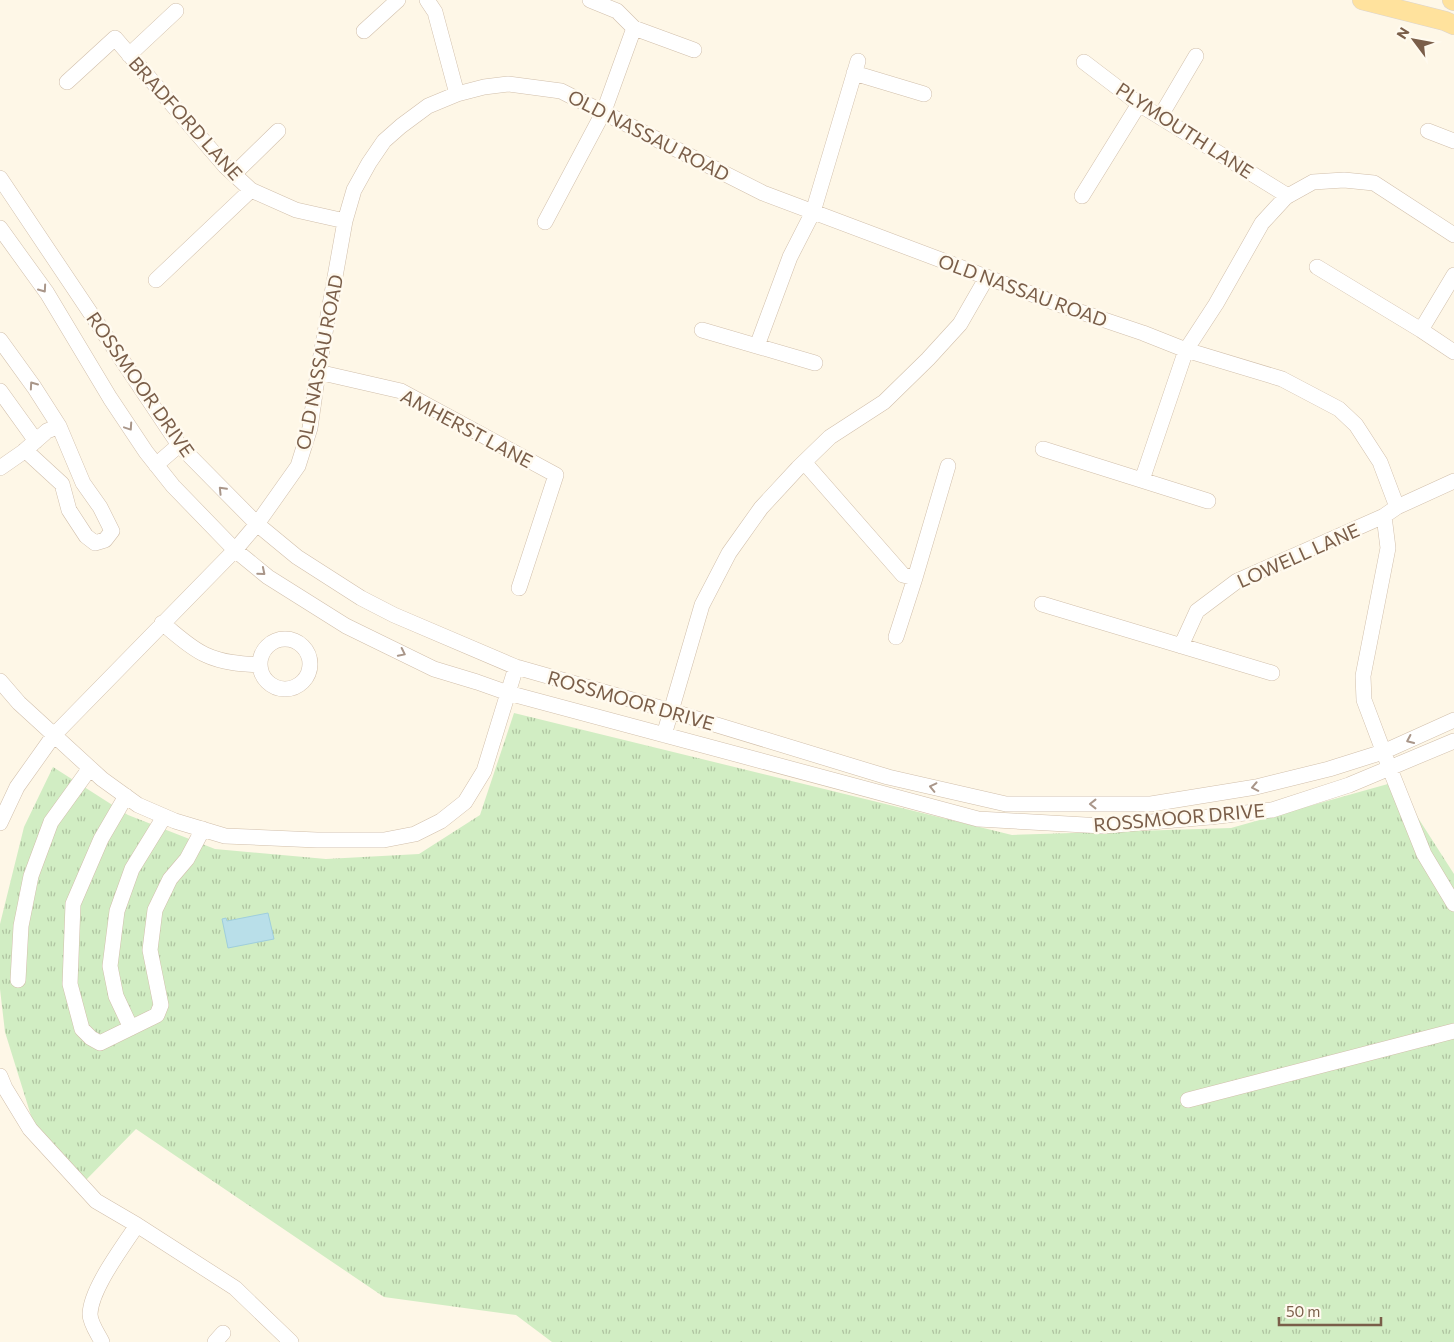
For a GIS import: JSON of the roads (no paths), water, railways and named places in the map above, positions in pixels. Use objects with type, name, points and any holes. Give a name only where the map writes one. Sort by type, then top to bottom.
[{"type":"main road","points":[[1362,0],[1454,25]]},
{"type":"street","points":[[364,31],[398,0]]},
{"type":"street","points":[[427,0],[436,12],[457,94]]},
{"type":"street","points":[[590,0],[617,11],[634,28],[694,50]]},
{"type":"street","points":[[129,55],[176,11]]},
{"type":"street","points":[[545,222],[604,111],[634,28]]},
{"type":"street","name":"BRADFORD LANE","points":[[67,82],[115,38],[225,166],[251,190],[296,210],[345,222]]},
{"type":"street","points":[[1160,117],[1196,56]]},
{"type":"street","name":"PLYMOUTH LANE","points":[[1084,62],[1139,104],[1288,196]]},
{"type":"street","points":[[757,346],[790,257],[813,212],[856,67],[924,94]]},
{"type":"street","name":"OLD NASSAU ROAD","points":[[0,823],[17,787],[54,735],[235,550],[257,524],[298,466],[310,428],[345,222],[354,190],[369,163],[384,141],[428,106],[457,94],[484,86],[508,84],[561,91],[604,111],[763,193],[1186,350],[1282,379],[1339,408],[1356,425],[1380,462],[1397,507]]},
{"type":"street","points":[[1082,196],[1139,104]]},
{"type":"street","points":[[234,174],[278,131]]},
{"type":"street","points":[[1428,131],[1454,142]]},
{"type":"street","points":[[0,174],[15,186],[51,235],[49,250],[24,261]]},
{"type":"street","name":"ROSSMOOR DRIVE","points":[[0,178],[179,445],[257,524],[297,556],[361,598],[403,619],[516,667],[671,711],[888,777],[1006,804],[1151,804],[1256,787],[1329,769],[1383,752],[1454,720]]},
{"type":"street","points":[[1142,480],[1186,350],[1216,304],[1262,223],[1288,196],[1313,182],[1344,180],[1374,183],[1454,235]]},
{"type":"street","points":[[156,280],[251,190]]},
{"type":"street","name":"ROSSMOOR DRIVE","points":[[0,228],[47,293],[110,398],[172,486],[235,550],[268,577],[346,626],[434,669],[508,693],[978,819],[1102,826],[1272,810],[1349,786],[1454,741]]},
{"type":"street","points":[[1316,267],[1454,352]]},
{"type":"street","points":[[1421,330],[1454,275]]},
{"type":"street","points":[[664,735],[702,605],[729,553],[761,508],[804,462],[830,437],[884,402],[928,359],[960,324],[987,277]]},
{"type":"street","points":[[702,330],[816,363]]},
{"type":"street","points":[[0,340],[59,426],[81,478],[100,507],[112,531],[105,540],[95,543],[86,536],[69,510],[62,484],[31,445],[0,391]]},
{"type":"street","name":"AMHERST LANE","points":[[318,372],[401,391],[556,475],[519,588]]},
{"type":"street","points":[[0,468],[47,431],[59,426]]},
{"type":"street","points":[[156,465],[179,445]]},
{"type":"street","points":[[1043,450],[1208,501]]},
{"type":"street","points":[[804,462],[909,576]]},
{"type":"street","points":[[896,636],[909,576],[948,466]]},
{"type":"street","points":[[62,484],[81,478]]},
{"type":"street","points":[[1397,507],[1454,481]]},
{"type":"street","name":"LOWELL LANE","points":[[1181,646],[1197,610],[1237,581],[1384,516],[1397,507]]},
{"type":"street","points":[[1384,516],[1388,548],[1363,676],[1364,700],[1424,854],[1454,904]]},
{"type":"street","points":[[1042,604],[1272,673]]},
{"type":"street","points":[[162,623],[184,642],[207,656],[260,666]]},
{"type":"street","points":[[0,681],[19,702],[102,779],[138,804],[164,817],[225,836],[317,840],[384,840],[415,834],[441,821],[465,802],[484,771],[516,667]]},
{"type":"street","points":[[18,980],[21,926],[31,876],[51,822],[90,768]]},
{"type":"street","points":[[126,796],[101,839],[73,904],[70,984],[82,1029],[91,1038],[100,1043],[157,1015],[161,1005],[150,950],[155,910],[170,879],[187,859],[203,829]]},
{"type":"street","points":[[130,1028],[116,996],[110,966],[117,911],[132,869],[164,817]]},
{"type":"street","points":[[1188,1100],[1454,1031]]},
{"type":"street","points":[[2,1085],[30,1128],[96,1201],[235,1288],[291,1342]]},
{"type":"street","points":[[102,1342],[90,1315],[94,1299],[100,1283],[137,1225]]},
{"type":"water","points":[[268,913],[274,939],[228,948],[222,919],[226,918],[227,921]]}]
